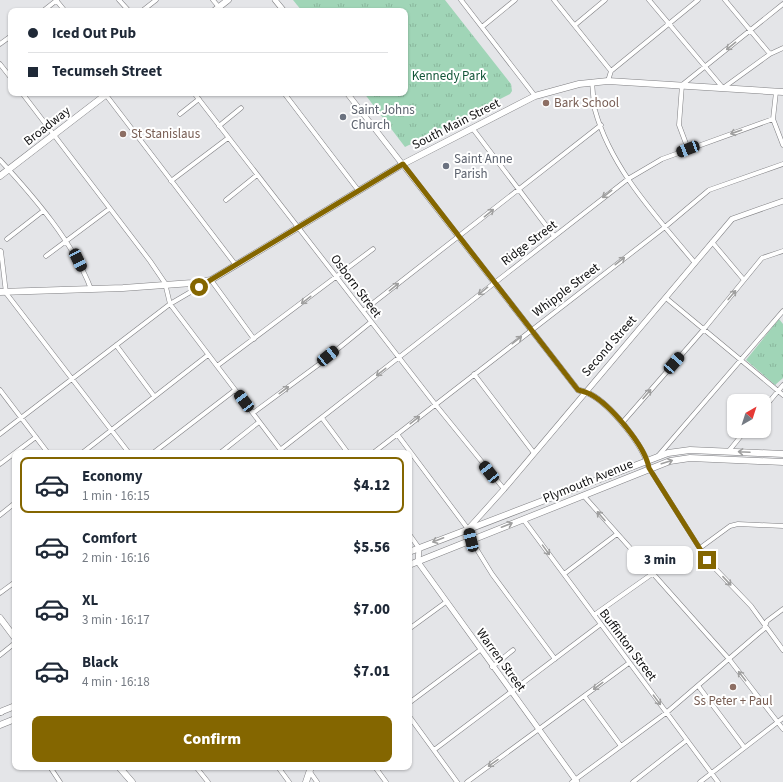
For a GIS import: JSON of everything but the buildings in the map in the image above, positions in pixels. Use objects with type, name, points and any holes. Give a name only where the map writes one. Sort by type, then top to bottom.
[{"type":"main road","points":[[220,8],[228,0]]},
{"type":"main road","name":"South Main Street","points":[[3,293],[91,289],[165,283],[192,283],[211,280],[235,264],[403,164],[535,96],[564,87],[608,81],[783,92]]},
{"type":"main road","name":"Broadway","points":[[0,176],[104,96]]},
{"type":"main road","name":"Plymouth Avenue","points":[[412,551],[658,456],[685,450],[783,454]]},
{"type":"main road","name":"Plymouth Avenue","points":[[412,564],[649,468],[670,461],[686,458],[783,462]]},
{"type":"main road","points":[[412,554],[419,548]]},
{"type":"main road","points":[[0,618],[12,634]]},
{"type":"main road","points":[[0,712],[12,707]]},
{"type":"main road","points":[[0,725],[12,720]]},
{"type":"main road","points":[[122,770],[132,782]]},
{"type":"main road","points":[[306,782],[311,770]]},
{"type":"street","points":[[47,8],[57,0]]},
{"type":"street","points":[[120,0],[127,8]]},
{"type":"street","points":[[146,8],[156,0]]},
{"type":"street","points":[[275,0],[282,8]]},
{"type":"street","points":[[461,0],[535,96]]},
{"type":"street","points":[[482,27],[515,0]]},
{"type":"street","points":[[554,0],[611,71]]},
{"type":"street","points":[[575,25],[605,0]]},
{"type":"street","points":[[649,0],[723,88],[770,54],[783,48]]},
{"type":"street","points":[[608,81],[611,71],[698,0]]},
{"type":"street","points":[[726,0],[770,54]]},
{"type":"street","points":[[688,149],[679,125],[682,85],[783,4]]},
{"type":"street","points":[[0,64],[8,74]]},
{"type":"street","points":[[592,82],[595,110],[606,139],[628,179],[695,263]]},
{"type":"street","points":[[776,92],[773,119],[783,145]]},
{"type":"street","points":[[24,96],[165,283],[170,304],[281,450]]},
{"type":"street","points":[[108,96],[235,264]]},
{"type":"street","name":"Osborn Street","points":[[196,96],[399,358],[504,489]]},
{"type":"street","points":[[286,96],[358,190]]},
{"type":"street","points":[[349,96],[578,390],[590,394],[609,409],[622,423],[648,460],[649,468],[711,564],[751,606],[783,650]]},
{"type":"street","points":[[180,114],[199,99]]},
{"type":"street","points":[[220,126],[241,108]]},
{"type":"street","name":"Ridge Street","points":[[283,450],[494,282],[628,179],[655,162],[773,119]]},
{"type":"street","points":[[363,311],[601,125]]},
{"type":"street","points":[[473,129],[554,236]]},
{"type":"street","points":[[171,181],[228,138]]},
{"type":"street","points":[[0,160],[9,169],[66,242],[78,260],[91,289]]},
{"type":"street","name":"Whipple Street","points":[[377,450],[665,227],[709,190],[783,164]]},
{"type":"street","points":[[226,200],[257,175]]},
{"type":"street","name":"Second Street","points":[[468,529],[504,489],[584,392],[732,220],[783,201]]},
{"type":"street","points":[[46,256],[109,209]]},
{"type":"street","points":[[7,239],[43,212]]},
{"type":"street","points":[[712,242],[744,280]]},
{"type":"street","points":[[217,366],[373,249]]},
{"type":"street","points":[[0,251],[4,266],[3,293],[73,378],[128,450]]},
{"type":"street","points":[[622,423],[704,329],[762,258],[783,251]]},
{"type":"street","points":[[0,434],[170,304],[211,280],[254,339]]},
{"type":"street","points":[[666,298],[783,395]]},
{"type":"street","points":[[658,456],[742,360],[783,310]]},
{"type":"street","points":[[253,413],[318,365],[371,322]]},
{"type":"street","points":[[116,345],[154,396]]},
{"type":"street","points":[[86,450],[208,355]]},
{"type":"street","points":[[474,374],[534,453]]},
{"type":"street","points":[[771,400],[783,385]]},
{"type":"street","points":[[0,390],[46,450]]},
{"type":"street","points":[[156,450],[235,390]]},
{"type":"street","points":[[322,418],[346,450]]},
{"type":"street","points":[[224,450],[260,422]]},
{"type":"street","points":[[397,434],[409,450]]},
{"type":"street","points":[[19,450],[36,437]]},
{"type":"street","points":[[728,452],[739,438]]},
{"type":"street","points":[[412,454],[468,529],[471,540],[492,574],[555,659]]},
{"type":"street","points":[[0,464],[12,455]]},
{"type":"street","points":[[583,495],[729,659],[783,729]]},
{"type":"street","points":[[0,515],[12,505]]},
{"type":"street","name":"Buffinton Street","points":[[523,519],[718,782]]},
{"type":"street","points":[[700,548],[730,526],[738,524],[783,526]]},
{"type":"street","points":[[564,574],[617,534]]},
{"type":"street","points":[[412,538],[419,548],[418,562]]},
{"type":"street","name":"Warren Street","points":[[418,562],[575,781]]},
{"type":"street","points":[[594,615],[652,574]]},
{"type":"street","points":[[0,593],[12,584]]},
{"type":"street","points":[[412,627],[446,602]]},
{"type":"street","points":[[575,781],[699,687],[759,633],[768,621],[783,609]]},
{"type":"street","points":[[434,750],[601,624]]},
{"type":"street","points":[[0,655],[12,645]]},
{"type":"street","points":[[412,701],[480,650]]},
{"type":"street","points":[[492,667],[513,650]]},
{"type":"street","points":[[467,782],[539,731],[629,663]]},
{"type":"street","points":[[699,687],[744,747]]},
{"type":"street","points":[[584,697],[621,746]]},
{"type":"street","points":[[700,782],[783,718]]},
{"type":"street","points":[[412,720],[457,782]]},
{"type":"street","points":[[633,782],[687,740]]},
{"type":"street","points":[[52,770],[60,782]]},
{"type":"street","points":[[198,770],[208,782]]},
{"type":"street","points":[[280,770],[289,782]]},
{"type":"street","points":[[311,770],[317,782]]},
{"type":"street","points":[[377,770],[386,782]]},
{"type":"green space","name":"Kennedy Park","points":[[293,0],[445,0],[511,84],[512,91],[510,94],[405,147],[366,96],[408,96],[408,8],[300,8]]},
{"type":"green space","points":[[779,319],[783,324],[783,378],[775,385],[746,360]]},
{"type":"place","name":"Bark School","points":[[546,103]]},
{"type":"place","name":"Saint Johns Church","points":[[343,117]]},
{"type":"place","name":"St Stanislaus","points":[[123,134]]},
{"type":"place","name":"Saint Anne Parish","points":[[446,166]]},
{"type":"place","name":"Ss Peter + Paul","points":[[733,687]]},
{"type":"route","points":[[199,287],[403,164],[530,330],[578,390],[590,394],[609,409],[622,423],[648,460],[649,468],[707,560]]}]
